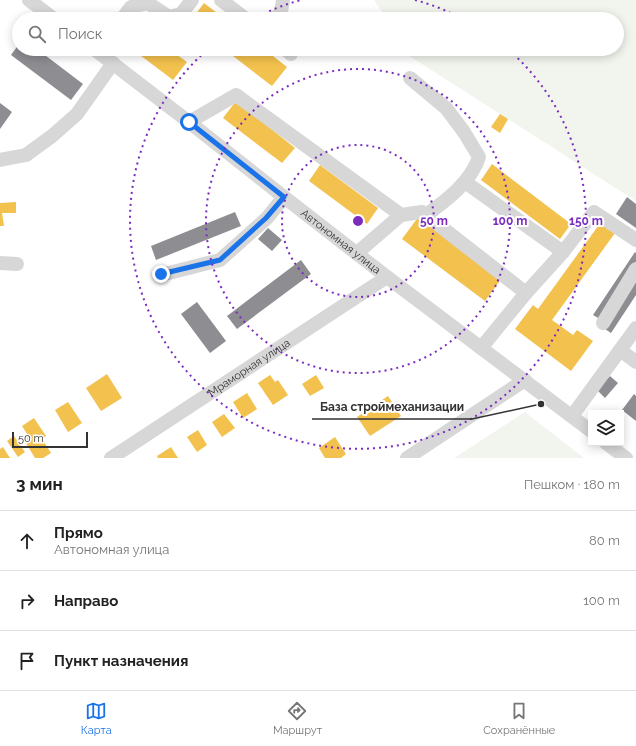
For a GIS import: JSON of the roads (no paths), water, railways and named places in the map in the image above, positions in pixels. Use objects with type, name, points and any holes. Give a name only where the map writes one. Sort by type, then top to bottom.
[{"type":"street","points":[[29,0],[45,12]]},
{"type":"street","points":[[183,12],[192,0]]},
{"type":"street","points":[[221,0],[237,12]]},
{"type":"street","points":[[127,12],[131,7],[148,3],[162,12]]},
{"type":"street","name":"Автономная улица","points":[[104,56],[387,277],[588,429]]},
{"type":"street","points":[[0,160],[26,155],[52,136],[77,114],[113,63]]},
{"type":"street","points":[[410,78],[446,108],[464,132],[479,157],[477,164],[465,182],[448,198],[426,215]]},
{"type":"street","points":[[189,122],[236,96],[401,215]]},
{"type":"street","points":[[465,182],[563,252]]},
{"type":"street","points":[[161,274],[220,260],[266,218],[284,197]]},
{"type":"street","points":[[357,253],[401,215],[422,212],[526,293]]},
{"type":"street","points":[[481,348],[526,293],[563,252],[594,212],[636,240]]},
{"type":"street","points":[[0,263],[17,264]]},
{"type":"street","points":[[603,323],[636,270]]},
{"type":"street","name":"Мраморная улица","points":[[111,458],[387,277]]},
{"type":"street","points":[[572,416],[636,328]]},
{"type":"street","points":[[620,350],[636,362]]},
{"type":"street","points":[[406,458],[525,380]]},
{"type":"street","points":[[610,446],[626,458]]},
{"type":"place","name":"База строймеханизации","points":[[541,404]]}]
